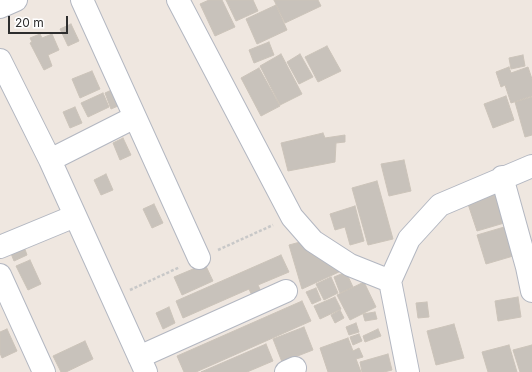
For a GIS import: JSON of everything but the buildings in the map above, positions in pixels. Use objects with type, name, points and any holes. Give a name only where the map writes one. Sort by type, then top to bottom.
[{"type":"street","points":[[0,7],[16,0]]},
{"type":"street","points":[[82,0],[199,258]]},
{"type":"street","points":[[178,0],[292,217],[313,241],[319,245],[350,265],[390,281]]},
{"type":"street","points":[[0,60],[50,160],[143,364],[286,291]]},
{"type":"street","points":[[50,160],[135,117]]},
{"type":"street","points":[[408,372],[390,281],[409,239],[440,205],[502,177],[532,166]]},
{"type":"street","points":[[502,177],[528,267],[532,291]]},
{"type":"street","points":[[0,247],[75,216]]},
{"type":"street","points":[[0,275],[44,372]]},
{"type":"path","points":[[114,298],[199,258],[292,217]]}]
